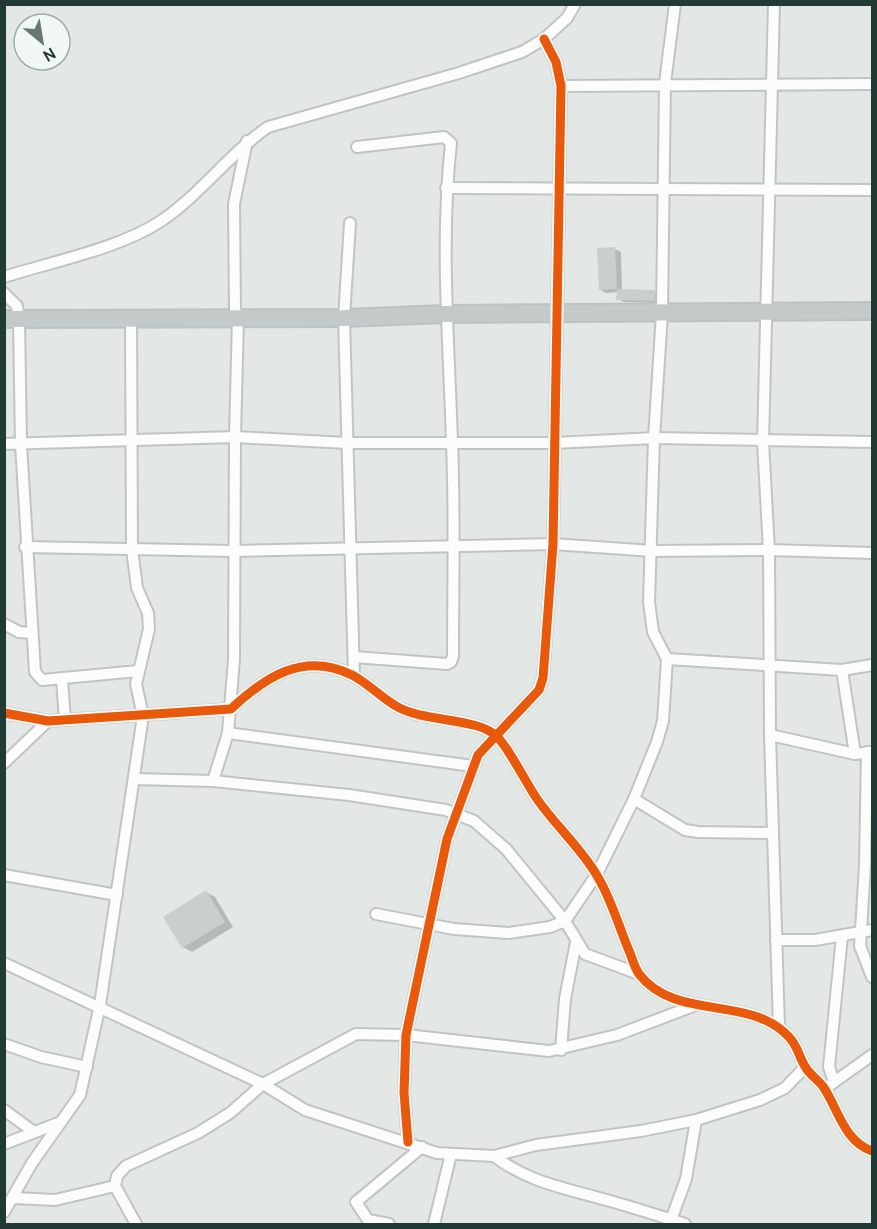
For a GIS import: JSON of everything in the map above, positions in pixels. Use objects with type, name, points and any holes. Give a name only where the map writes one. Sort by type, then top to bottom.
[{"type":"highway","points":[[12,319],[344,318],[445,314],[873,311]]},
{"type":"street","points":[[4,277],[128,238],[159,223],[189,201],[248,141],[268,127],[459,74],[522,52],[544,39],[567,18],[575,4]]},
{"type":"street","points":[[376,914],[454,929],[508,933],[550,927],[565,921],[597,874],[650,762],[663,721],[667,659],[650,620],[654,438],[662,313],[665,83],[675,4]]},
{"type":"street","points":[[774,4],[763,442],[769,550],[770,735],[779,1027]]},
{"type":"street","points":[[408,1142],[404,1093],[406,1035],[427,924],[447,839],[472,766],[495,735],[539,690],[543,678],[552,544],[559,314],[561,86],[556,62],[544,39]]},
{"type":"street","points":[[561,86],[665,83],[873,84]]},
{"type":"street","points":[[354,657],[451,662],[453,546],[452,442],[445,314],[446,188],[452,143],[449,139],[357,147]]},
{"type":"street","points":[[213,780],[228,733],[234,659],[233,550],[238,318],[235,309],[234,204],[248,141]]},
{"type":"street","points":[[446,188],[873,190]]},
{"type":"street","points":[[350,223],[344,318],[354,676]]},
{"type":"street","points":[[4,293],[17,306],[12,319],[21,445],[25,547],[35,672],[42,680],[62,680],[138,671]]},
{"type":"street","points":[[4,1212],[32,1163],[80,1095],[99,1005],[143,716],[138,699],[138,671],[149,629],[148,613],[137,588],[132,549],[131,317]]},
{"type":"street","points":[[4,444],[235,437],[347,443],[554,443],[654,438],[763,442],[873,442]]},
{"type":"street","points":[[25,547],[233,550],[552,544],[652,551],[769,550],[873,553]]},
{"type":"street","points":[[4,624],[20,632],[31,633]]},
{"type":"street","points":[[667,659],[842,670],[873,665]]},
{"type":"street","points":[[4,713],[48,721],[231,709],[276,673],[294,667],[316,666],[339,669],[354,676],[397,707],[423,717],[479,727],[495,735],[550,817],[597,874],[639,974]]},
{"type":"street","points":[[842,670],[855,754]]},
{"type":"street","points":[[62,680],[65,720]]},
{"type":"street","points":[[4,763],[48,721]]},
{"type":"street","points":[[228,733],[472,766]]},
{"type":"street","points":[[770,735],[855,754],[870,752],[866,865],[860,946],[873,977]]},
{"type":"street","points":[[134,779],[213,780],[349,795],[456,814],[474,821],[492,835],[565,921],[585,954],[598,961],[639,974],[658,991],[696,1005],[746,1012],[779,1027],[801,1054],[805,1067],[829,1085]]},
{"type":"street","points":[[633,799],[685,830],[773,833]]},
{"type":"street","points":[[4,875],[117,895]]},
{"type":"street","points":[[776,940],[842,936],[873,930]]},
{"type":"street","points":[[842,936],[829,1085],[842,1124],[854,1139],[873,1151]]},
{"type":"street","points":[[561,1050],[565,999],[576,942]]},
{"type":"street","points":[[4,963],[99,1005],[264,1084],[305,1110],[451,1154],[494,1156],[536,1145],[641,1131],[696,1120],[760,1100],[785,1088],[805,1067]]},
{"type":"street","points":[[136,1224],[115,1186],[117,1176],[126,1166],[198,1133],[230,1113],[264,1084],[356,1034],[406,1035],[549,1052],[617,1035],[696,1005]]},
{"type":"street","points":[[4,1044],[41,1057],[87,1067]]},
{"type":"street","points":[[829,1085],[873,1056]]},
{"type":"street","points":[[4,1110],[34,1132]]},
{"type":"street","points":[[671,1220],[686,1179],[696,1120]]},
{"type":"street","points":[[4,1144],[61,1122]]},
{"type":"street","points":[[389,1224],[368,1220],[356,1202],[423,1147]]},
{"type":"street","points":[[434,1224],[451,1154]]},
{"type":"street","points":[[494,1156],[511,1169],[550,1186],[685,1224]]},
{"type":"street","points":[[14,1198],[55,1200],[115,1186]]},
{"type":"building","points":[[615,247],[617,289],[599,290],[597,248]]},
{"type":"building","points":[[617,289],[655,290],[655,301],[616,300]]},
{"type":"building","points":[[206,890],[225,922],[182,948],[163,917]]},
{"type":"cycle path","points":[[408,1142],[404,1093],[406,1035],[447,839],[478,755],[539,690],[543,678],[553,544],[561,86],[556,62],[544,39]]},
{"type":"cycle path","points":[[4,713],[48,721],[231,709],[258,687],[286,671],[318,666],[334,668],[352,675],[396,706],[407,711],[487,730],[500,740],[537,799],[596,874],[639,974],[654,989],[672,998],[754,1016],[773,1024],[792,1041],[810,1074],[824,1088],[848,1133],[872,1151]]}]
